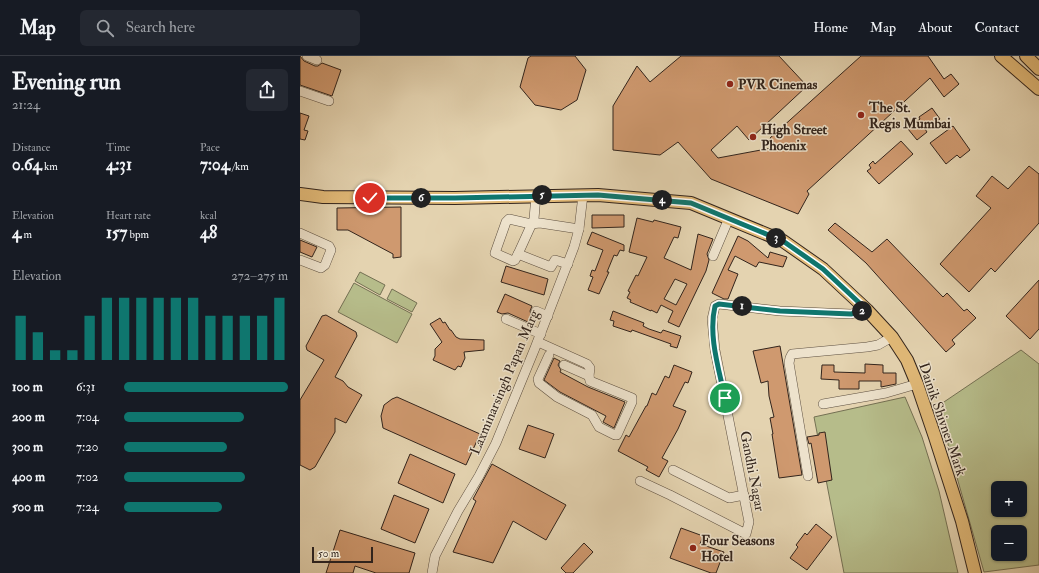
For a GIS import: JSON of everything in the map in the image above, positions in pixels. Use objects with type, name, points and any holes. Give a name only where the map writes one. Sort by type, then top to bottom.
[{"type":"main road","points":[[1001,56],[1039,89]]},
{"type":"main road","points":[[1026,56],[1039,69]]},
{"type":"main road","name":"Dainik Shivner Mark","points":[[300,194],[323,197],[455,198],[536,195],[607,195],[691,203],[783,241],[823,269],[867,310],[892,337],[906,360],[917,384],[962,521],[975,573]]},
{"type":"street","points":[[307,56],[317,60]]},
{"type":"street","points":[[300,91],[329,101]]},
{"type":"street","points":[[536,195],[534,219],[531,224],[515,260],[513,261],[495,253],[506,222],[509,219],[531,224],[540,223],[579,229]]},
{"type":"street","name":"Laxminarsingh Papan Marg","points":[[432,573],[435,556],[458,511],[479,476],[531,373],[538,342],[574,247],[579,229],[583,195]]},
{"type":"street","points":[[713,256],[729,218]]},
{"type":"street","points":[[300,233],[329,246],[330,250],[325,265],[321,268],[300,260]]},
{"type":"street","points":[[518,254],[550,267],[555,260],[568,264]]},
{"type":"street","name":"Gandhi Nagar","points":[[640,481],[746,534],[749,522],[715,350],[712,319],[715,306],[719,304],[780,311],[851,314],[867,310]]},
{"type":"street","points":[[536,311],[548,316]]},
{"type":"street","points":[[506,319],[538,342],[587,364],[590,368],[588,376]]},
{"type":"street","points":[[808,476],[789,363],[792,354],[867,348],[878,345],[892,337]]},
{"type":"street","points":[[538,342],[546,354],[538,379],[539,384],[557,397],[592,415],[598,427],[616,435],[633,399],[590,380],[588,376],[564,365]]},
{"type":"street","points":[[823,404],[886,393],[917,384]]},
{"type":"street","points":[[673,470],[729,498],[744,495]]},
{"type":"green space","points":[[360,272],[385,285],[380,295],[355,281]]},
{"type":"green space","points":[[354,283],[412,314],[397,343],[338,312]]},
{"type":"green space","points":[[392,289],[417,303],[412,312],[387,299]]},
{"type":"green space","points":[[1021,350],[1039,364],[1039,565],[984,572],[938,406]]},
{"type":"green space","points":[[905,397],[922,437],[939,491],[958,573],[844,573],[814,417]]},
{"type":"building","points":[[300,56],[304,61],[315,66],[322,63],[341,70],[332,96],[300,85]]},
{"type":"building","points":[[531,56],[575,56],[586,70],[577,100],[561,110],[535,105],[520,87],[528,58]]},
{"type":"building","name":"High Street Phoenix","points":[[681,56],[779,56],[807,86],[749,140],[737,126],[711,150],[718,158],[777,147],[770,138],[861,56],[928,56],[944,79],[951,74],[959,84],[944,97],[930,78],[807,191],[809,194],[798,214],[711,179],[678,142],[660,155],[613,150],[613,106],[637,66],[650,82]]},
{"type":"building","points":[[932,108],[940,119],[925,129],[927,132],[917,140],[908,129],[920,119],[919,117]]},
{"type":"building","points":[[300,113],[309,116],[304,130],[308,131],[305,140],[300,139]]},
{"type":"building","points":[[953,126],[970,150],[960,158],[957,155],[946,164],[930,143]]},
{"type":"building","points":[[901,141],[913,154],[879,184],[867,171],[871,168],[869,165],[873,161],[875,164]]},
{"type":"building","points":[[1029,166],[1039,174],[1039,223],[995,272],[991,268],[969,292],[940,264],[991,208],[976,196],[992,176],[1008,189]]},
{"type":"building","points":[[401,207],[401,257],[393,258],[393,254],[348,230],[337,230],[337,208]]},
{"type":"building","points":[[592,215],[624,215],[624,227],[592,228]]},
{"type":"building","points":[[637,218],[653,222],[654,220],[681,227],[678,238],[674,237],[664,258],[691,270],[698,234],[713,239],[707,254],[709,260],[706,271],[679,327],[668,322],[673,311],[661,305],[657,313],[630,302],[631,300],[627,298],[630,292],[628,291],[636,275],[638,276],[647,257],[629,252]],"holes":[[[675,279],[687,284],[676,305],[664,299]]]},
{"type":"building","points":[[835,223],[872,252],[887,239],[943,297],[947,293],[964,311],[967,309],[976,318],[952,340],[955,344],[946,352],[866,263],[828,230]]},
{"type":"building","points":[[592,232],[624,245],[624,251],[620,250],[617,256],[614,255],[607,272],[609,272],[599,294],[588,290],[593,277],[590,276],[592,270],[595,271],[603,250],[587,244]]},
{"type":"building","points":[[738,236],[748,241],[768,258],[770,252],[787,257],[783,267],[759,262],[756,267],[735,256],[728,270],[738,274],[728,299],[724,299],[712,293]]},
{"type":"building","points":[[300,240],[317,247],[312,257],[300,252]]},
{"type":"building","points":[[506,266],[548,279],[544,295],[501,282]]},
{"type":"building","points":[[1039,280],[1039,329],[1030,339],[1006,316]]},
{"type":"building","points":[[505,294],[532,306],[530,311],[531,315],[528,322],[508,313],[502,314],[497,312]]},
{"type":"building","points":[[613,311],[644,323],[643,326],[649,329],[661,333],[663,330],[681,336],[677,348],[670,346],[671,344],[632,330],[631,332],[613,326],[614,321],[610,320]]},
{"type":"building","points":[[326,315],[356,332],[357,336],[335,377],[362,395],[346,423],[335,418],[335,432],[315,467],[310,470],[300,465],[300,400],[324,360],[307,350],[306,346],[322,316]]},
{"type":"building","points":[[440,318],[443,323],[445,322],[456,337],[460,339],[484,340],[484,350],[464,352],[465,358],[461,367],[458,366],[455,370],[433,360],[435,356],[435,349],[442,342],[430,324]]},
{"type":"building","points":[[780,346],[802,475],[779,478],[770,418],[774,417],[769,396],[768,381],[761,383],[753,351]]},
{"type":"building","points":[[554,358],[560,361],[558,365],[561,370],[560,372],[588,387],[625,402],[614,428],[603,422],[606,416],[560,392],[544,380]]},
{"type":"building","points":[[865,364],[883,365],[883,373],[896,373],[896,384],[881,387],[881,381],[859,381],[859,389],[839,389],[839,380],[821,379],[822,365],[834,365],[834,372],[865,373]]},
{"type":"building","points":[[674,365],[692,372],[688,383],[685,382],[673,406],[686,411],[662,458],[668,461],[659,477],[646,470],[648,467],[618,451],[626,435],[629,437],[647,406],[652,393],[656,395],[665,376],[669,378]]},
{"type":"building","points":[[397,397],[480,434],[466,465],[383,428],[381,416],[384,405]]},
{"type":"building","points":[[528,425],[554,434],[545,458],[519,449]]},
{"type":"building","points":[[825,432],[832,480],[818,483],[811,443],[809,444],[807,437],[819,435],[819,433]]},
{"type":"building","points":[[410,454],[455,474],[443,503],[398,483]]},
{"type":"building","points":[[492,464],[566,505],[546,540],[513,521],[493,563],[453,552],[476,501],[473,499]]},
{"type":"building","points":[[394,495],[429,509],[415,543],[381,529]]},
{"type":"building","points":[[816,524],[832,537],[807,570],[790,558],[798,547],[796,545],[805,533],[807,535]]},
{"type":"building","name":"Four Seasons Hotel","points":[[681,528],[703,536],[700,544],[724,552],[716,573],[711,573],[670,558]]},
{"type":"building","points":[[340,530],[415,553],[409,573],[376,573],[355,566],[353,573],[326,573]]},
{"type":"building","points":[[584,543],[593,552],[573,573],[566,573],[561,568]]},
{"type":"place","name":"PVR Cinemas","points":[[730,84]]},
{"type":"place","name":"The St. Regis Mumbai","points":[[861,115]]},
{"type":"place","name":"High Street Phoenix","points":[[753,137]]},
{"type":"place","name":"Four Seasons Hotel","points":[[693,548]]},
{"type":"route","points":[[370,198],[607,195],[691,203],[783,241],[823,269],[867,310],[851,314],[780,311],[719,304],[715,306],[712,319],[715,350],[725,398]]}]
